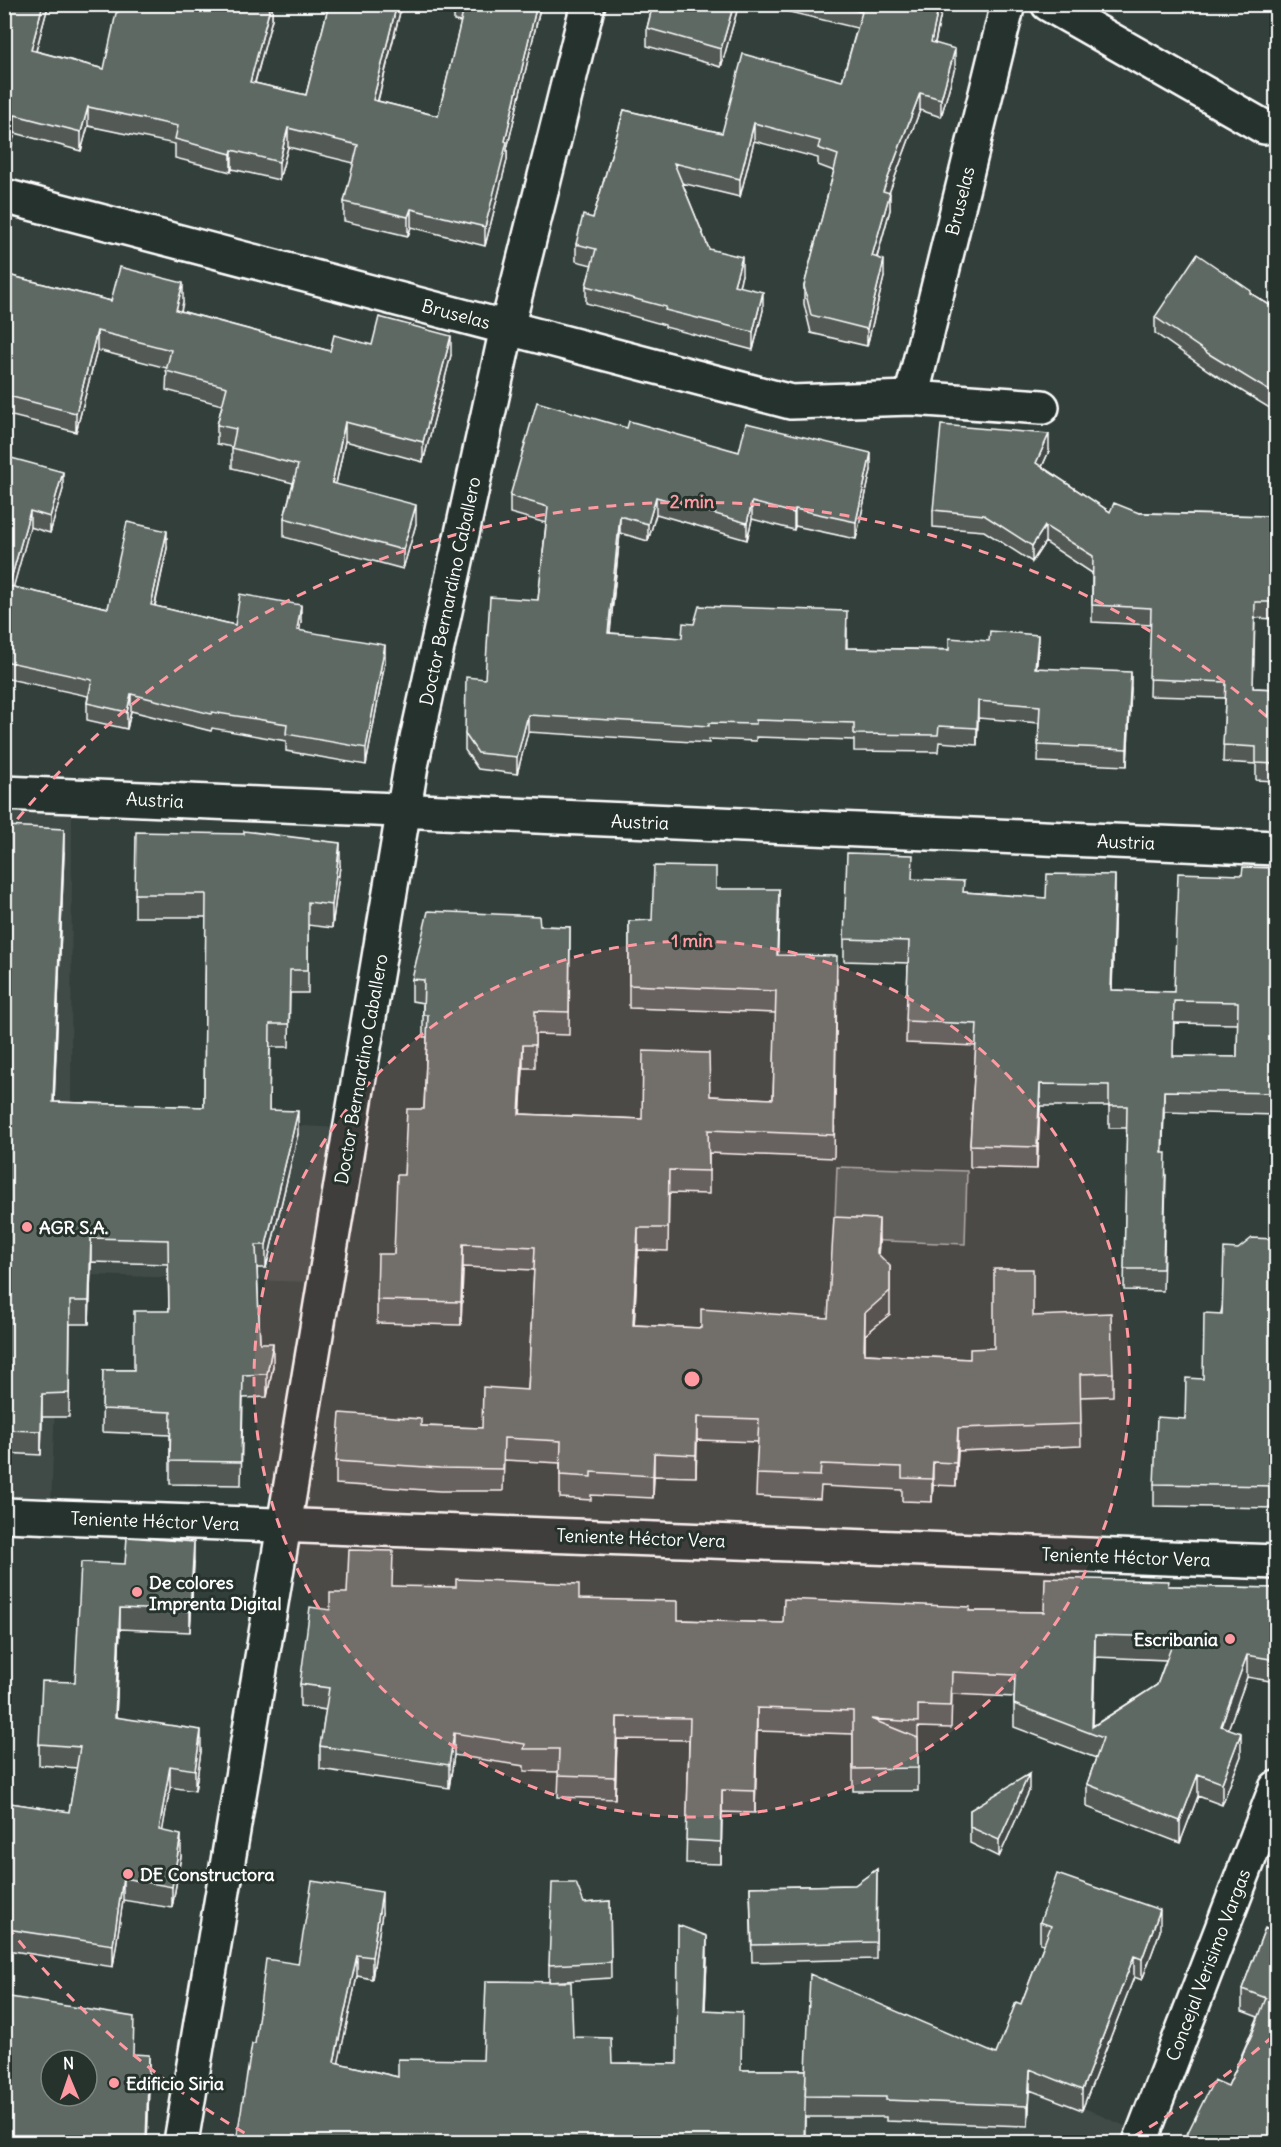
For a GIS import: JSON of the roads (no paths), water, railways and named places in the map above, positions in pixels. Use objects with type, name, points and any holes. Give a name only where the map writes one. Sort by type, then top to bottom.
[{"type":"street","name":"Doctor Bernardino Caballero","points":[[181,2142],[404,812],[507,328],[588,4]]},
{"type":"street","name":"Bruselas","points":[[911,398],[1008,4]]},
{"type":"street","points":[[1048,4],[1264,127]]},
{"type":"street","name":"Bruselas","points":[[4,196],[791,402],[911,398],[1042,406]]},
{"type":"street","name":"Austria","points":[[4,794],[1276,848]]},
{"type":"street","name":"Teniente Héctor Vera","points":[[4,1515],[1276,1562]]},
{"type":"street","name":"Concejal Verisimo Vargas","points":[[1140,2142],[1276,1788]]},
{"type":"place","name":"AGR S.A.","points":[[27,1227]]},
{"type":"place","name":"De colores Imprenta Digital","points":[[137,1592]]},
{"type":"place","name":"Escribania","points":[[1230,1639]]},
{"type":"place","name":"DE Constructora","points":[[128,1874]]},
{"type":"place","name":"Edificio Siria","points":[[114,2083]]}]
